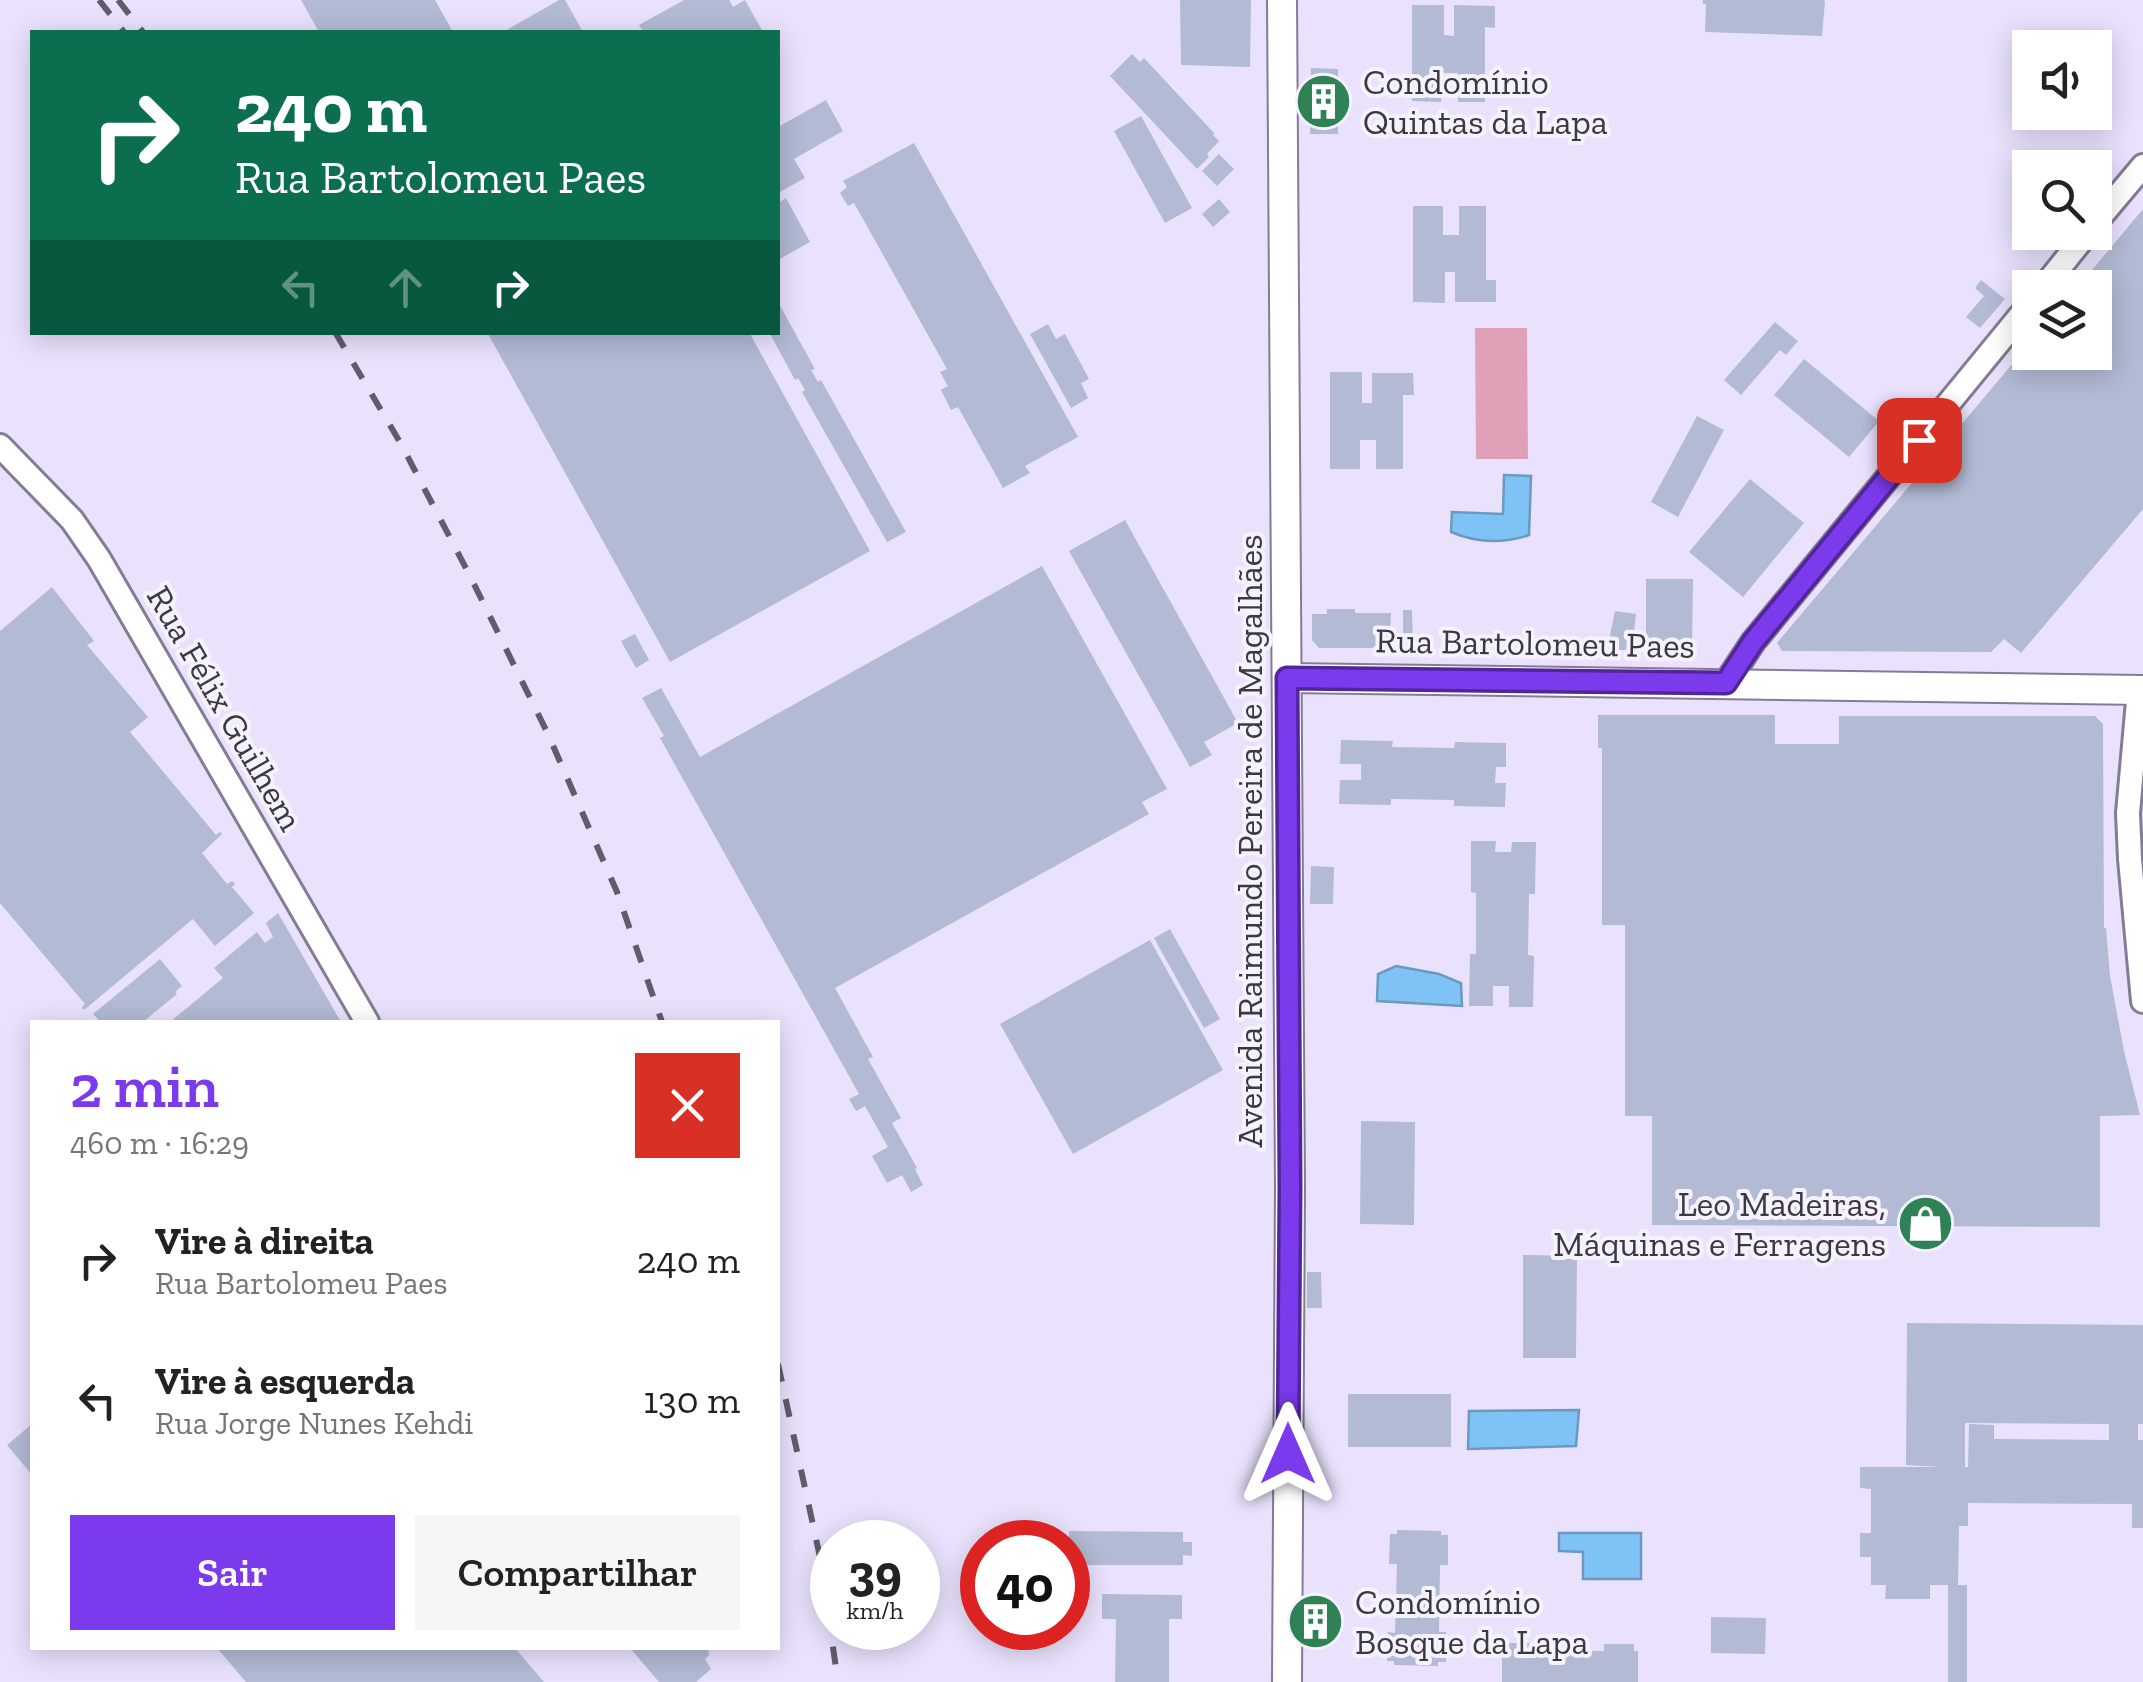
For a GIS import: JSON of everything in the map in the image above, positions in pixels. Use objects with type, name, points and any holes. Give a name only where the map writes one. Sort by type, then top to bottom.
[{"type":"street","name":"Avenida Raimundo Pereira de Magalhães","points":[[1282,0],[1290,1187],[1287,1682]]},
{"type":"street","points":[[2112,203],[2143,166]]},
{"type":"street","points":[[2058,270],[2074,250]]},
{"type":"street","points":[[1726,683],[1753,642],[2012,326]]},
{"type":"street","name":"Rua Félix Guilhem","points":[[0,446],[72,520],[99,560],[366,1020]]},
{"type":"street","name":"Rua Bartolomeu Paes","points":[[1287,678],[2141,690]]},
{"type":"street","points":[[2141,690],[2128,814],[2143,1001]]},
{"type":"shaded area","points":[[1475,328],[1527,328],[1528,459],[1476,459]]},
{"type":"water","points":[[1504,475],[1531,476],[1529,535],[1490,541],[1451,532],[1452,512],[1503,514]]},
{"type":"water","points":[[1396,966],[1439,974],[1461,983],[1462,1006],[1377,1001],[1378,974]]},
{"type":"water","points":[[1579,1410],[1576,1446],[1468,1449],[1469,1411]]},
{"type":"water","points":[[1559,1533],[1641,1533],[1641,1579],[1583,1579],[1583,1552],[1559,1551]]},
{"type":"building","points":[[301,0],[435,0],[452,30],[318,30]]},
{"type":"building","points":[[565,0],[582,30],[506,30]]},
{"type":"building","points":[[684,0],[729,0],[733,7],[745,0],[762,30],[642,30],[639,25]]},
{"type":"building","points":[[1180,0],[1251,0],[1250,67],[1181,65]]},
{"type":"building","points":[[1703,0],[1823,0],[1822,36],[1705,32]]},
{"type":"building","points":[[1412,5],[1444,5],[1444,35],[1454,36],[1454,5],[1495,6],[1495,28],[1485,27],[1485,102],[1458,102],[1458,73],[1442,73],[1441,102],[1412,101]]},
{"type":"building","points":[[1132,54],[1140,62],[1144,58],[1219,141],[1197,169],[1110,76]]},
{"type":"building","name":"Condomínio Quintas da Lapa","points":[[1311,68],[1338,69],[1338,134],[1310,134]]},
{"type":"building","points":[[826,100],[843,131],[794,159],[805,178],[780,192],[780,126]]},
{"type":"building","points":[[1141,116],[1192,208],[1165,223],[1114,131]]},
{"type":"building","points":[[914,143],[1078,437],[1025,466],[1030,473],[1003,488],[958,407],[951,410],[941,390],[948,386],[940,372],[947,369],[854,203],[848,206],[840,193],[847,187],[843,181]]},
{"type":"building","points":[[1219,154],[1234,169],[1217,186],[1202,171]]},
{"type":"building","points":[[786,198],[810,242],[780,259],[780,202]]},
{"type":"building","points":[[1219,199],[1230,212],[1213,227],[1202,214]]},
{"type":"building","points":[[1413,206],[1443,206],[1443,235],[1459,235],[1459,206],[1486,206],[1486,280],[1496,280],[1496,302],[1455,302],[1455,272],[1445,272],[1445,303],[1413,302]]},
{"type":"building","points":[[2143,209],[2143,509],[2021,653],[2004,639],[1991,652],[1782,651],[1777,643],[2012,364],[2012,370],[2112,370],[2112,270],[2092,270]]},
{"type":"building","points":[[1981,280],[2005,299],[1980,328],[1966,317],[1984,296],[1975,288]]},
{"type":"building","points":[[780,306],[815,369],[811,370],[818,382],[821,380],[906,532],[887,542],[802,392],[805,390],[798,378],[795,380],[771,335],[780,335]]},
{"type":"building","points":[[1775,322],[1798,341],[1786,355],[1780,350],[1741,395],[1724,380]]},
{"type":"building","points":[[1048,324],[1056,339],[1065,334],[1089,379],[1081,383],[1088,398],[1071,408],[1030,334]]},
{"type":"building","points":[[489,335],[751,335],[870,551],[670,662]]},
{"type":"building","points":[[1804,359],[1879,421],[1849,457],[1774,395]]},
{"type":"building","points":[[1330,372],[1362,372],[1362,403],[1372,403],[1372,373],[1413,373],[1414,395],[1403,395],[1403,469],[1376,469],[1376,440],[1360,440],[1360,469],[1330,469]]},
{"type":"building","points":[[1697,416],[1724,430],[1678,517],[1651,502]]},
{"type":"building","points":[[1750,479],[1804,523],[1743,597],[1689,552]]},
{"type":"building","points":[[1125,520],[1238,723],[1204,742],[1212,755],[1190,767],[1069,551]]},
{"type":"building","points":[[1042,566],[1167,789],[1142,802],[1149,814],[835,988],[901,1118],[892,1123],[923,1185],[911,1192],[902,1175],[887,1183],[872,1156],[888,1147],[865,1106],[856,1111],[849,1099],[859,1094],[660,738],[664,736],[642,698],[661,688],[700,757]]},
{"type":"building","points":[[1646,579],[1693,579],[1692,649],[1646,649]]},
{"type":"building","points":[[52,587],[94,641],[87,645],[148,717],[130,732],[216,835],[222,834],[202,853],[227,884],[235,884],[232,887],[254,913],[215,946],[193,919],[84,1010],[85,1004],[0,903],[0,631]]},
{"type":"building","points":[[1327,609],[1391,613],[1389,648],[1319,648],[1312,640],[1312,614],[1327,614]]},
{"type":"building","points":[[1403,610],[1412,610],[1413,648],[1403,649]]},
{"type":"building","points":[[1615,611],[1636,614],[1632,650],[1607,650]]},
{"type":"building","points":[[635,634],[649,660],[636,668],[621,641]]},
{"type":"building","points":[[1598,715],[1775,715],[1775,744],[1839,744],[1839,716],[2095,716],[2103,724],[2104,928],[2124,1051],[2140,1115],[2100,1116],[2100,1227],[1652,1225],[1652,1116],[1625,1116],[1625,925],[1602,925],[1602,748],[1598,748]]},
{"type":"building","points":[[1341,740],[1393,741],[1392,747],[1454,748],[1455,742],[1506,743],[1506,767],[1496,767],[1495,783],[1506,783],[1505,807],[1454,806],[1454,800],[1391,799],[1391,805],[1339,804],[1340,780],[1361,780],[1361,764],[1340,764]]},
{"type":"building","points":[[1471,841],[1496,841],[1495,852],[1511,852],[1512,842],[1536,842],[1535,894],[1529,894],[1528,955],[1534,956],[1533,1007],[1509,1007],[1509,986],[1493,986],[1493,1006],[1469,1006],[1470,954],[1476,954]]},
{"type":"building","points":[[1311,866],[1334,867],[1333,904],[1310,904]]},
{"type":"building","points":[[278,913],[340,1020],[172,1020],[223,978],[214,968],[257,932],[265,943],[273,937],[266,923]]},
{"type":"building","points":[[1170,929],[1220,1019],[1204,1028],[1154,938]]},
{"type":"building","points":[[1150,940],[1223,1070],[1073,1154],[1000,1024]]},
{"type":"building","points":[[160,959],[182,986],[145,1020],[99,1020],[93,1014]]},
{"type":"building","points":[[1361,1121],[1415,1122],[1414,1225],[1360,1224]]},
{"type":"building","points":[[1523,1255],[1577,1256],[1576,1358],[1523,1358]]},
{"type":"building","points":[[1307,1272],[1321,1272],[1322,1308],[1307,1308]]},
{"type":"building","points":[[1907,1323],[2143,1325],[2143,1424],[2138,1424],[2138,1440],[2143,1440],[2143,1528],[2132,1528],[2132,1504],[1968,1503],[1968,1526],[1959,1526],[1958,1585],[1967,1585],[1967,1682],[1948,1682],[1948,1585],[1930,1585],[1930,1599],[1885,1599],[1886,1585],[1871,1585],[1871,1557],[1860,1557],[1860,1533],[1871,1533],[1871,1489],[1860,1488],[1860,1467],[1941,1467],[1906,1465]],"holes":[[[1965,1423],[2109,1424],[2109,1440],[1994,1439],[1994,1425],[1969,1424],[1965,1467]]]},
{"type":"building","points":[[1348,1394],[1451,1394],[1451,1447],[1348,1447]]},
{"type":"building","points":[[30,1426],[30,1473],[7,1445]]},
{"type":"building","points":[[1397,1530],[1441,1531],[1441,1535],[1448,1535],[1448,1565],[1440,1565],[1439,1632],[1446,1632],[1446,1662],[1438,1662],[1438,1666],[1394,1665],[1394,1661],[1387,1661],[1388,1632],[1395,1633],[1397,1564],[1389,1564],[1390,1534],[1397,1534]]},
{"type":"building","points":[[1090,1531],[1183,1532],[1183,1542],[1192,1542],[1192,1556],[1183,1555],[1183,1565],[1090,1565]]},
{"type":"building","points":[[1102,1594],[1182,1595],[1182,1619],[1169,1619],[1169,1682],[1115,1682],[1116,1619],[1102,1619]]},
{"type":"building","points":[[1711,1617],[1766,1618],[1765,1654],[1711,1653]]},
{"type":"building","points":[[1506,1643],[1536,1643],[1536,1651],[1604,1651],[1604,1644],[1634,1644],[1634,1651],[1638,1651],[1638,1682],[1502,1682],[1502,1650],[1506,1650]]},
{"type":"building","points":[[219,1650],[517,1650],[544,1682],[246,1682]]},
{"type":"building","points":[[632,1650],[708,1650],[705,1659],[711,1669],[696,1682],[659,1682]]},
{"type":"railway","points":[[99,0],[122,30]]},
{"type":"railway","points":[[118,0],[141,30]]},
{"type":"railway","points":[[337,335],[401,444],[547,732],[617,892],[661,1020]]},
{"type":"railway","points":[[780,1373],[820,1557],[838,1682]]},
{"type":"place","name":"Condomínio Quintas da Lapa","points":[[1324,102]]},
{"type":"place","name":"Leo Madeiras, Máquinas e Ferragens","points":[[1925,1224]]},
{"type":"place","name":"Condomínio Bosque da Lapa","points":[[1316,1622]]},
{"type":"route","points":[[1288,1454],[1287,678],[1726,683],[1753,642],[1919,440]]}]
